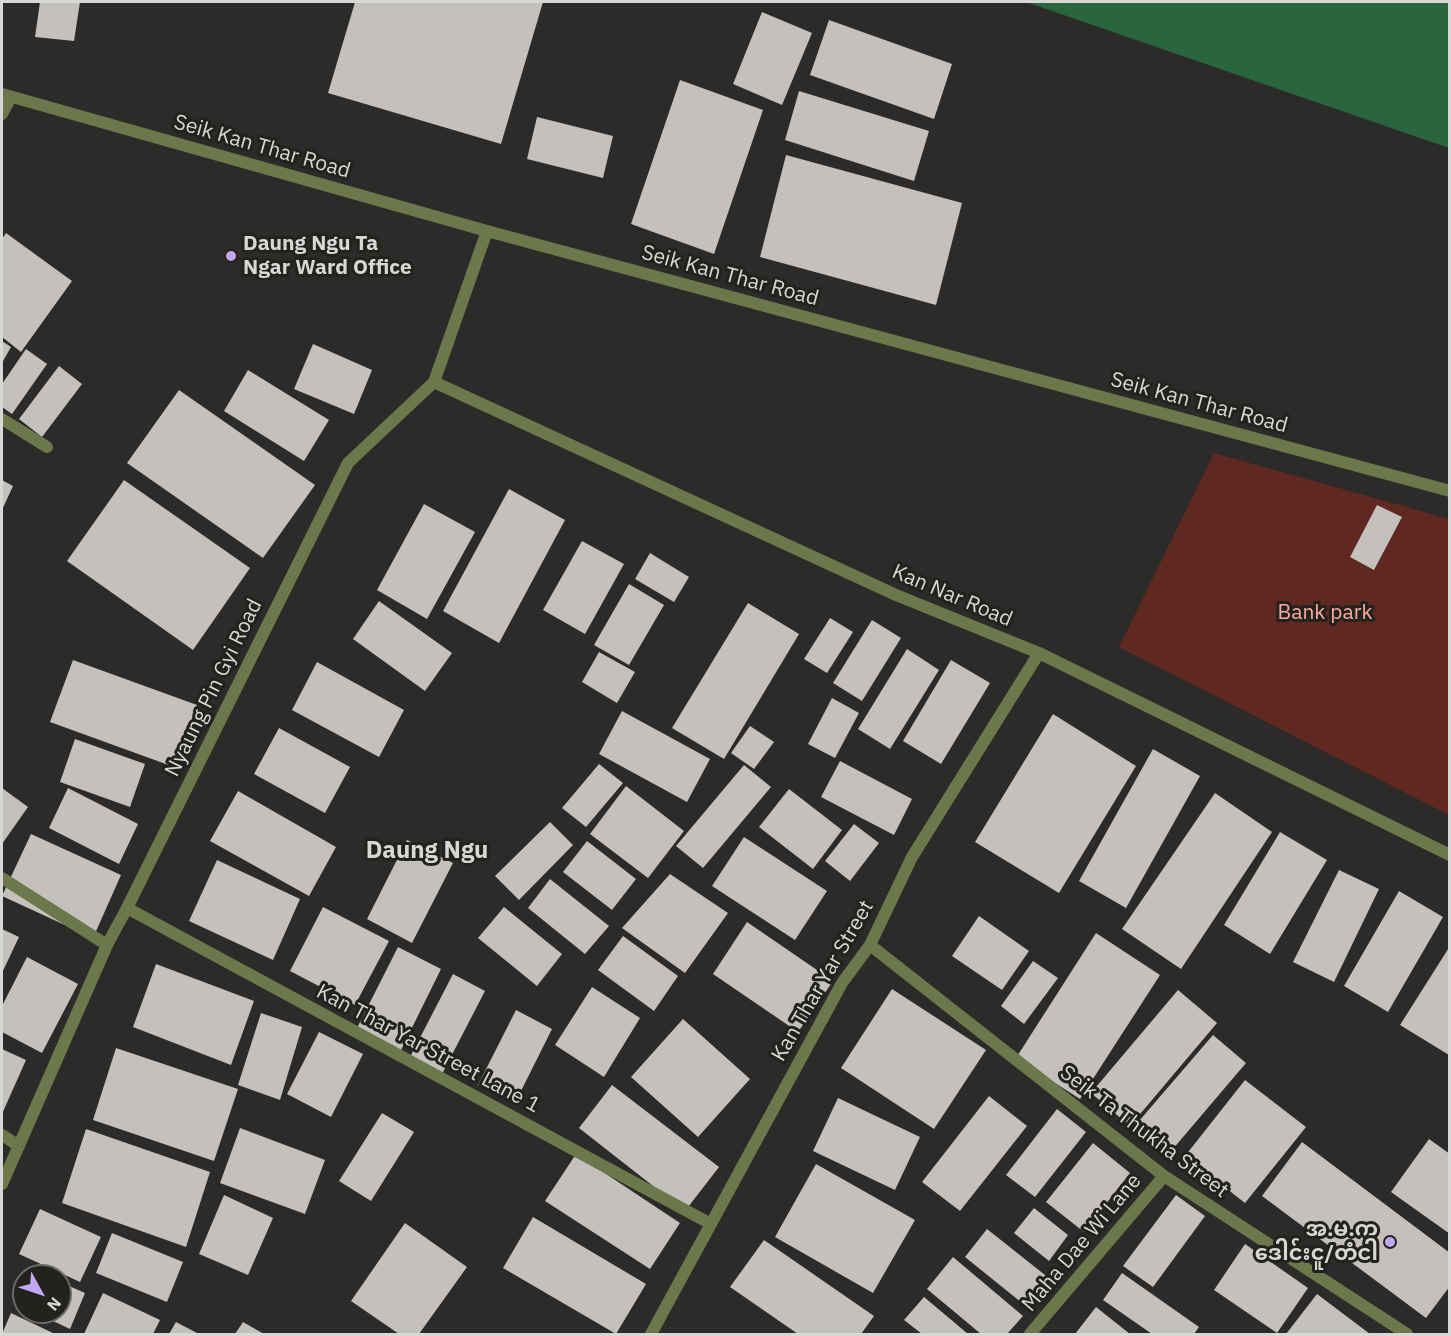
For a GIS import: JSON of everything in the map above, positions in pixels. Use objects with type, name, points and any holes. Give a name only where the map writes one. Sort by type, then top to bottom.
[{"type":"street","points":[[2,114],[6,96]]},
{"type":"street","name":"Seik Kan Thar Road","points":[[6,96],[488,231],[1449,491]]},
{"type":"street","name":"Nyaung Pin Gyi Road","points":[[2,1184],[107,945],[348,463],[434,382],[488,231]]},
{"type":"street","name":"Kan Nar Road","points":[[434,382],[896,595],[1039,653],[1449,855]]},
{"type":"street","points":[[2,419],[47,447]]},
{"type":"street","name":"Kan Thar Yar Street","points":[[651,1335],[842,984],[870,945],[912,857],[1039,653]]},
{"type":"street","points":[[2,878],[107,945]]},
{"type":"street","name":"Kan Thar Yar Street Lane 1","points":[[127,908],[711,1224]]},
{"type":"street","name":"Seik Ta Thukha Street","points":[[870,945],[1164,1176],[1407,1335]]},
{"type":"street","points":[[2,1135],[19,1146]]},
{"type":"street","name":"Maha Dae Wi Lane","points":[[1030,1335],[1164,1176]]},
{"type":"green space","name":"Bank park","points":[[1214,453],[1449,519],[1449,815],[1119,647]]},
{"type":"shaded area","points":[[1026,2],[1449,2],[1449,148]]},
{"type":"building","points":[[40,2],[80,2],[74,41],[35,37]]},
{"type":"building","points":[[355,2],[543,2],[501,144],[328,93]]},
{"type":"building","points":[[762,12],[812,33],[782,105],[733,84]]},
{"type":"building","points":[[829,20],[952,64],[934,119],[810,75]]},
{"type":"building","points":[[680,80],[763,110],[714,254],[631,224]]},
{"type":"building","points":[[799,91],[929,131],[914,181],[785,140]]},
{"type":"building","points":[[537,117],[613,136],[603,178],[527,159]]},
{"type":"building","points":[[786,155],[962,203],[936,305],[760,257]]},
{"type":"building","points":[[6,233],[72,281],[21,352],[2,337],[2,239]]},
{"type":"building","points":[[2,341],[11,347],[2,363]]},
{"type":"building","points":[[313,344],[372,370],[354,414],[294,389]]},
{"type":"building","points":[[26,349],[47,364],[12,414],[2,407],[2,384]]},
{"type":"building","points":[[59,366],[82,384],[42,437],[19,419]]},
{"type":"building","points":[[248,370],[329,420],[304,461],[224,411]]},
{"type":"building","points":[[179,390],[315,485],[263,558],[127,463]]},
{"type":"building","points":[[2,480],[13,486],[2,510]]},
{"type":"building","points":[[124,480],[250,568],[193,650],[67,561]]},
{"type":"building","points":[[509,489],[565,520],[499,643],[443,611]]},
{"type":"building","points":[[424,504],[475,532],[427,619],[377,590]]},
{"type":"building","points":[[1377,505],[1402,517],[1374,570],[1350,557]]},
{"type":"building","points":[[582,541],[624,564],[585,634],[543,610]]},
{"type":"building","points":[[650,553],[689,577],[674,602],[635,579]]},
{"type":"building","points":[[629,584],[664,605],[629,665],[594,645]]},
{"type":"building","points":[[379,601],[452,653],[425,691],[353,639]]},
{"type":"building","points":[[748,603],[799,634],[724,759],[672,728]]},
{"type":"building","points":[[830,618],[853,632],[827,673],[804,659]]},
{"type":"building","points":[[872,620],[901,638],[862,701],[833,683]]},
{"type":"building","points":[[907,649],[939,670],[890,749],[858,729]]},
{"type":"building","points":[[599,652],[635,672],[617,703],[582,682]]},
{"type":"building","points":[[73,660],[197,705],[174,767],[50,722]]},
{"type":"building","points":[[951,660],[990,683],[941,764],[903,741]]},
{"type":"building","points":[[317,662],[404,710],[379,757],[292,710]]},
{"type":"building","points":[[832,698],[859,713],[835,758],[808,744]]},
{"type":"building","points":[[622,711],[710,759],[687,802],[599,754]]},
{"type":"building","points":[[1053,714],[1136,766],[1059,893],[975,842]]},
{"type":"building","points":[[750,726],[774,742],[754,769],[731,753]]},
{"type":"building","points":[[279,728],[350,767],[325,813],[254,774]]},
{"type":"building","points":[[75,739],[145,764],[130,807],[60,782]]},
{"type":"building","points":[[1153,749],[1200,776],[1126,908],[1079,881]]},
{"type":"building","points":[[840,761],[912,799],[894,835],[821,797]]},
{"type":"building","points":[[599,764],[623,783],[586,827],[562,808]]},
{"type":"building","points":[[744,765],[771,787],[703,868],[676,846]]},
{"type":"building","points":[[626,786],[684,831],[648,878],[590,834]]},
{"type":"building","points":[[2,788],[28,807],[2,844]]},
{"type":"building","points":[[68,788],[138,824],[119,864],[49,828]]},
{"type":"building","points":[[789,789],[842,830],[813,869],[759,827]]},
{"type":"building","points":[[238,791],[336,847],[309,896],[210,841]]},
{"type":"building","points":[[1215,793],[1272,832],[1181,969],[1122,929]]},
{"type":"building","points":[[550,822],[573,845],[519,900],[495,876]]},
{"type":"building","points":[[854,824],[879,843],[850,881],[825,861]]},
{"type":"building","points":[[1280,832],[1327,860],[1270,954],[1224,925]]},
{"type":"building","points":[[31,834],[121,875],[93,938],[2,896]]},
{"type":"building","points":[[744,837],[827,891],[795,940],[712,886]]},
{"type":"building","points":[[407,840],[453,863],[412,943],[367,919]]},
{"type":"building","points":[[587,841],[636,879],[612,910],[563,872]]},
{"type":"building","points":[[217,860],[300,899],[273,960],[189,921]]},
{"type":"building","points":[[1339,870],[1379,889],[1334,982],[1293,962]]},
{"type":"building","points":[[670,874],[728,913],[685,973],[622,928]]},
{"type":"building","points":[[550,879],[609,926],[585,954],[528,908]]},
{"type":"building","points":[[1399,891],[1443,917],[1388,1012],[1344,986]]},
{"type":"building","points":[[323,907],[389,941],[355,1005],[290,971]]},
{"type":"building","points":[[504,907],[562,954],[537,986],[478,938]]},
{"type":"building","points":[[979,916],[1029,951],[1002,990],[952,956]]},
{"type":"building","points":[[747,922],[833,981],[798,1032],[713,974]]},
{"type":"building","points":[[2,929],[19,937],[2,973]]},
{"type":"building","points":[[1096,933],[1160,975],[1080,1099],[1016,1058]]},
{"type":"building","points":[[623,936],[678,976],[654,1011],[598,970]]},
{"type":"building","points":[[1450,946],[1450,1053],[1449,1055],[1400,1025]]},
{"type":"building","points":[[398,947],[441,969],[401,1050],[357,1028]]},
{"type":"building","points":[[27,957],[78,984],[42,1053],[2,1032],[2,1006]]},
{"type":"building","points":[[1033,961],[1058,978],[1024,1024],[1001,1006]]},
{"type":"building","points":[[156,964],[254,1001],[231,1065],[133,1027]]},
{"type":"building","points":[[453,974],[485,991],[442,1074],[410,1057]]},
{"type":"building","points":[[592,987],[640,1018],[604,1077],[555,1045]]},
{"type":"building","points":[[892,989],[986,1050],[934,1129],[841,1068]]},
{"type":"building","points":[[1178,990],[1217,1023],[1130,1126],[1091,1093]]},
{"type":"building","points":[[516,1010],[552,1029],[515,1103],[478,1085]]},
{"type":"building","points":[[261,1013],[302,1027],[280,1100],[238,1085]]},
{"type":"building","points":[[683,1019],[750,1079],[698,1137],[631,1077]]},
{"type":"building","points":[[319,1032],[363,1054],[331,1117],[287,1094]]},
{"type":"building","points":[[1213,1035],[1246,1063],[1172,1150],[1139,1121]]},
{"type":"building","points":[[116,1048],[238,1089],[214,1161],[93,1120]]},
{"type":"building","points":[[2,1049],[26,1060],[2,1114]]},
{"type":"building","points":[[1245,1080],[1306,1127],[1245,1203],[1185,1156]]},
{"type":"building","points":[[612,1085],[719,1167],[685,1211],[579,1128]]},
{"type":"building","points":[[989,1096],[1027,1126],[960,1211],[922,1182]]},
{"type":"building","points":[[838,1098],[920,1137],[895,1190],[813,1151]]},
{"type":"building","points":[[1057,1109],[1086,1132],[1035,1197],[1006,1175]]},
{"type":"building","points":[[382,1113],[414,1132],[371,1201],[339,1181]]},
{"type":"building","points":[[240,1128],[325,1160],[305,1214],[220,1183]]},
{"type":"building","points":[[86,1129],[210,1172],[186,1247],[62,1203]]},
{"type":"building","points":[[1429,1139],[1450,1154],[1450,1234],[1391,1192]]},
{"type":"building","points":[[1302,1142],[1450,1253],[1450,1286],[1426,1318],[1262,1196]]},
{"type":"building","points":[[1093,1143],[1130,1173],[1084,1232],[1046,1202]]},
{"type":"building","points":[[576,1154],[680,1223],[650,1269],[545,1201]]},
{"type":"building","points":[[816,1164],[915,1220],[873,1293],[775,1237]]},
{"type":"building","points":[[224,1195],[273,1218],[248,1275],[199,1254]]},
{"type":"building","points":[[1176,1195],[1205,1216],[1153,1287],[1123,1266]]},
{"type":"building","points":[[1034,1208],[1068,1235],[1049,1261],[1014,1233]]},
{"type":"building","points":[[40,1209],[101,1237],[80,1282],[72,1278],[72,1264],[41,1264],[19,1254]]},
{"type":"building","points":[[533,1217],[646,1284],[616,1334],[503,1268]]},
{"type":"building","points":[[405,1223],[467,1267],[419,1334],[399,1334],[351,1301]]},
{"type":"building","points":[[987,1229],[1050,1279],[1027,1307],[965,1257]]},
{"type":"building","points":[[112,1233],[183,1262],[167,1302],[96,1273]]},
{"type":"building","points":[[764,1240],[874,1316],[861,1334],[798,1334],[730,1287]]},
{"type":"building","points":[[1245,1244],[1308,1288],[1277,1333],[1214,1290]]},
{"type":"building","points":[[953,1257],[1023,1316],[1007,1334],[981,1334],[927,1289]]},
{"type":"building","points":[[1122,1273],[1199,1327],[1194,1334],[1152,1334],[1103,1300]]},
{"type":"building","points":[[72,1287],[85,1293],[70,1329],[59,1324],[72,1324]]},
{"type":"building","points":[[103,1293],[160,1320],[153,1334],[84,1334]]},
{"type":"building","points":[[1317,1294],[1370,1334],[1286,1334]]},
{"type":"building","points":[[924,1297],[968,1334],[922,1334],[904,1320]]},
{"type":"building","points":[[1096,1307],[1130,1334],[1075,1334]]},
{"type":"building","points":[[11,1313],[12,1324],[34,1324],[55,1334],[2,1334]]},
{"type":"building","points":[[176,1322],[199,1334],[169,1334]]},
{"type":"building","points":[[243,1322],[264,1334],[235,1334]]},
{"type":"place","name":"Daung Ngu Ta Ngar Ward Office","points":[[231,256]]},
{"type":"place","name":"အ.မ.က ဒေါင်းငူ/တံငါ","points":[[1390,1242]]},
{"type":"district","name":"Daung Ngu","points":[[427,851]]}]
